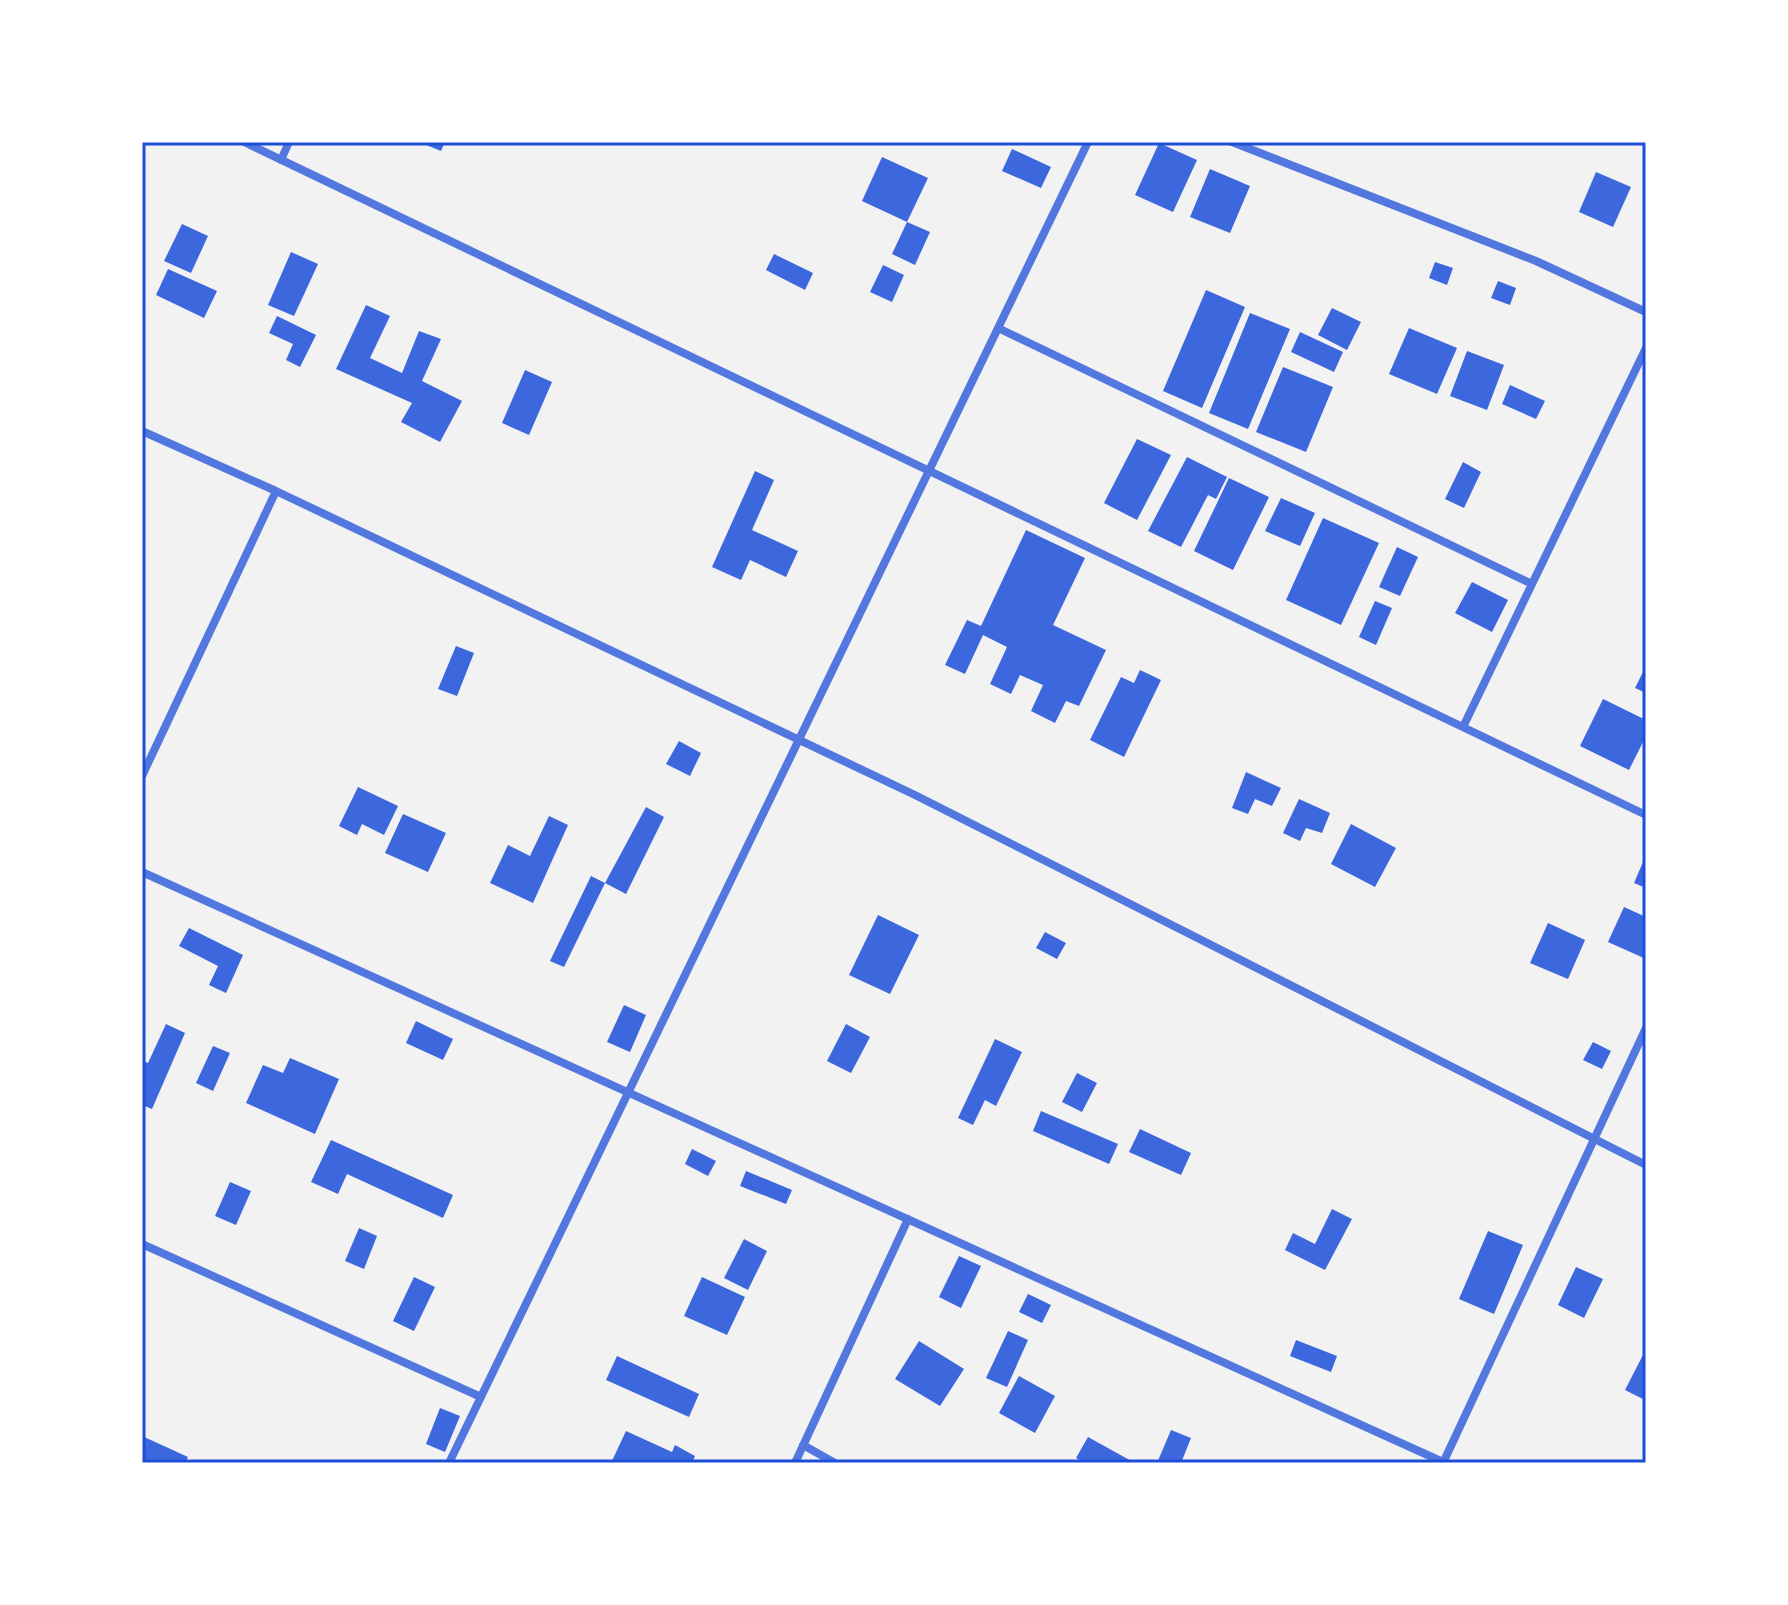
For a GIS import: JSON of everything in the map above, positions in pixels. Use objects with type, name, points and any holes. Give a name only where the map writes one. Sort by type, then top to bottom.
[{"type":"street","points":[[244,142],[1646,815]]},
{"type":"street","points":[[281,160],[289,142]]},
{"type":"street","points":[[449,1463],[1088,142]]},
{"type":"street","points":[[1232,142],[1536,261],[1646,312]]},
{"type":"street","points":[[998,328],[1532,584]]},
{"type":"street","points":[[1463,727],[1646,348]]},
{"type":"street","points":[[142,431],[276,491],[915,795],[1646,1165]]},
{"type":"street","points":[[142,776],[276,491]]},
{"type":"street","points":[[142,872],[1443,1463],[1646,1028]]},
{"type":"street","points":[[795,1463],[908,1219]]},
{"type":"street","points":[[142,1244],[481,1397]]},
{"type":"street","points":[[803,1445],[835,1463]]},
{"type":"building","points":[[419,142],[445,142],[441,151]]},
{"type":"building","points":[[1159,143],[1197,160],[1173,212],[1135,195]]},
{"type":"building","points":[[1012,149],[1051,167],[1041,188],[1002,171]]},
{"type":"building","points":[[882,157],[928,178],[907,222],[862,201]]},
{"type":"building","points":[[1210,169],[1250,186],[1230,233],[1190,217]]},
{"type":"building","points":[[1596,172],[1631,187],[1613,227],[1579,212]]},
{"type":"building","points":[[907,222],[930,232],[915,265],[892,254]]},
{"type":"building","points":[[182,224],[208,236],[191,273],[164,261]]},
{"type":"building","points":[[291,252],[318,264],[294,316],[268,305]]},
{"type":"building","points":[[774,254],[813,273],[805,290],[766,270]]},
{"type":"building","points":[[1435,262],[1453,268],[1447,285],[1429,278]]},
{"type":"building","points":[[883,265],[904,275],[892,302],[870,292]]},
{"type":"building","points":[[168,269],[217,291],[204,318],[156,295]]},
{"type":"building","points":[[1498,281],[1516,288],[1510,305],[1491,298]]},
{"type":"building","points":[[1206,290],[1245,307],[1202,408],[1163,391]]},
{"type":"building","points":[[366,305],[390,316],[370,358],[402,373],[419,331],[441,339],[422,381],[462,401],[440,442],[401,422],[412,403],[336,369]]},
{"type":"building","points":[[1332,308],[1361,322],[1347,350],[1318,335]]},
{"type":"building","points":[[1250,313],[1290,329],[1248,429],[1209,413]]},
{"type":"building","points":[[277,316],[316,335],[300,367],[286,360],[293,344],[269,333]]},
{"type":"building","points":[[1409,328],[1457,348],[1437,394],[1389,374]]},
{"type":"building","points":[[1300,332],[1343,352],[1334,372],[1291,352]]},
{"type":"building","points":[[1467,351],[1504,365],[1487,410],[1450,396]]},
{"type":"building","points":[[1283,367],[1333,387],[1306,452],[1256,432]]},
{"type":"building","points":[[525,370],[552,382],[529,435],[502,423]]},
{"type":"building","points":[[1510,385],[1545,401],[1536,419],[1502,404]]},
{"type":"building","points":[[1137,439],[1171,455],[1137,520],[1104,503]]},
{"type":"building","points":[[1187,457],[1227,477],[1216,499],[1208,495],[1181,547],[1148,531]]},
{"type":"building","points":[[1463,462],[1481,472],[1464,508],[1445,499]]},
{"type":"building","points":[[755,471],[774,480],[752,530],[798,551],[786,577],[750,560],[741,580],[712,567]]},
{"type":"building","points":[[1229,478],[1269,497],[1233,570],[1194,551]]},
{"type":"building","points":[[1281,498],[1315,513],[1300,546],[1265,531]]},
{"type":"building","points":[[1323,518],[1379,543],[1341,625],[1286,600]]},
{"type":"building","points":[[1026,530],[1085,558],[1053,625],[1106,650],[1079,706],[1066,701],[1055,723],[1031,711],[1043,685],[1020,675],[1011,694],[990,684],[1007,647],[983,635],[965,674],[945,665],[967,620],[981,626]]},
{"type":"building","points":[[1397,547],[1418,557],[1400,596],[1379,587]]},
{"type":"building","points":[[1472,582],[1508,600],[1492,632],[1455,613]]},
{"type":"building","points":[[1375,601],[1392,608],[1376,645],[1359,637]]},
{"type":"building","points":[[456,646],[474,653],[457,696],[438,689]]},
{"type":"building","points":[[1646,666],[1646,693],[1635,688]]},
{"type":"building","points":[[1140,670],[1161,680],[1124,757],[1090,740],[1121,677],[1134,683]]},
{"type":"building","points":[[1603,699],[1646,720],[1646,736],[1629,770],[1580,746]]},
{"type":"building","points":[[679,741],[701,753],[690,776],[666,764]]},
{"type":"building","points":[[1246,772],[1281,788],[1272,806],[1255,799],[1248,814],[1232,808]]},
{"type":"building","points":[[358,787],[398,806],[384,835],[362,824],[357,835],[339,826]]},
{"type":"building","points":[[1299,799],[1330,813],[1322,833],[1306,828],[1300,841],[1283,833]]},
{"type":"building","points":[[646,807],[664,817],[626,894],[605,883]]},
{"type":"building","points":[[403,814],[446,833],[428,872],[385,853]]},
{"type":"building","points":[[549,816],[568,825],[533,903],[490,883],[508,845],[530,856]]},
{"type":"building","points":[[1351,824],[1396,848],[1375,887],[1331,864]]},
{"type":"building","points":[[1646,855],[1646,888],[1634,883]]},
{"type":"building","points":[[591,876],[605,883],[564,967],[550,961]]},
{"type":"building","points":[[1624,907],[1646,917],[1646,959],[1608,942]]},
{"type":"building","points":[[878,915],[919,935],[890,994],[849,975]]},
{"type":"building","points":[[1548,923],[1585,940],[1568,979],[1530,963]]},
{"type":"building","points":[[189,928],[243,955],[226,993],[209,985],[218,966],[179,946]]},
{"type":"building","points":[[1045,932],[1066,943],[1057,959],[1036,948]]},
{"type":"building","points":[[624,1005],[646,1015],[630,1052],[607,1042]]},
{"type":"building","points":[[416,1021],[453,1039],[443,1060],[406,1043]]},
{"type":"building","points":[[166,1024],[185,1033],[152,1109],[142,1105],[142,1060],[148,1063]]},
{"type":"building","points":[[846,1024],[870,1037],[851,1073],[827,1061]]},
{"type":"building","points":[[995,1039],[1022,1052],[996,1106],[985,1100],[973,1125],[958,1118]]},
{"type":"building","points":[[1593,1042],[1611,1051],[1602,1069],[1583,1060]]},
{"type":"building","points":[[213,1046],[230,1053],[213,1091],[196,1083]]},
{"type":"building","points":[[290,1058],[339,1079],[315,1134],[246,1103],[263,1065],[283,1073]]},
{"type":"building","points":[[1077,1073],[1097,1083],[1082,1112],[1062,1102]]},
{"type":"building","points":[[1041,1111],[1118,1144],[1109,1164],[1033,1131]]},
{"type":"building","points":[[1140,1129],[1191,1153],[1181,1175],[1129,1152]]},
{"type":"building","points":[[331,1140],[453,1195],[443,1218],[347,1174],[338,1194],[311,1182]]},
{"type":"building","points":[[692,1149],[716,1161],[708,1176],[685,1164]]},
{"type":"building","points":[[746,1171],[792,1190],[786,1204],[740,1186]]},
{"type":"building","points":[[230,1182],[251,1191],[236,1225],[215,1216]]},
{"type":"building","points":[[1332,1209],[1352,1219],[1325,1270],[1285,1250],[1293,1233],[1315,1244]]},
{"type":"building","points":[[359,1228],[377,1236],[364,1269],[345,1261]]},
{"type":"building","points":[[1488,1231],[1523,1245],[1494,1314],[1459,1299]]},
{"type":"building","points":[[744,1239],[767,1251],[748,1290],[724,1278]]},
{"type":"building","points":[[959,1256],[981,1266],[961,1308],[939,1297]]},
{"type":"building","points":[[1576,1267],[1603,1279],[1584,1318],[1558,1305]]},
{"type":"building","points":[[414,1277],[435,1287],[414,1331],[393,1321]]},
{"type":"building","points":[[702,1277],[745,1297],[727,1335],[684,1316]]},
{"type":"building","points":[[1028,1294],[1051,1305],[1042,1323],[1019,1312]]},
{"type":"building","points":[[1008,1331],[1028,1340],[1007,1387],[986,1378]]},
{"type":"building","points":[[1296,1340],[1337,1356],[1331,1372],[1290,1356]]},
{"type":"building","points":[[919,1341],[964,1369],[940,1406],[895,1379]]},
{"type":"building","points":[[1646,1349],[1646,1394],[1643,1399],[1625,1390]]},
{"type":"building","points":[[617,1356],[699,1394],[689,1417],[606,1380]]},
{"type":"building","points":[[1019,1376],[1055,1396],[1035,1433],[999,1413]]},
{"type":"building","points":[[440,1408],[460,1416],[445,1452],[426,1444]]},
{"type":"building","points":[[1171,1430],[1191,1438],[1181,1463],[1157,1463]]},
{"type":"building","points":[[626,1431],[672,1452],[675,1445],[695,1456],[692,1463],[611,1463]]},
{"type":"building","points":[[142,1436],[188,1457],[185,1463],[142,1463]]},
{"type":"building","points":[[1088,1437],[1135,1463],[1085,1463],[1076,1458]]}]
